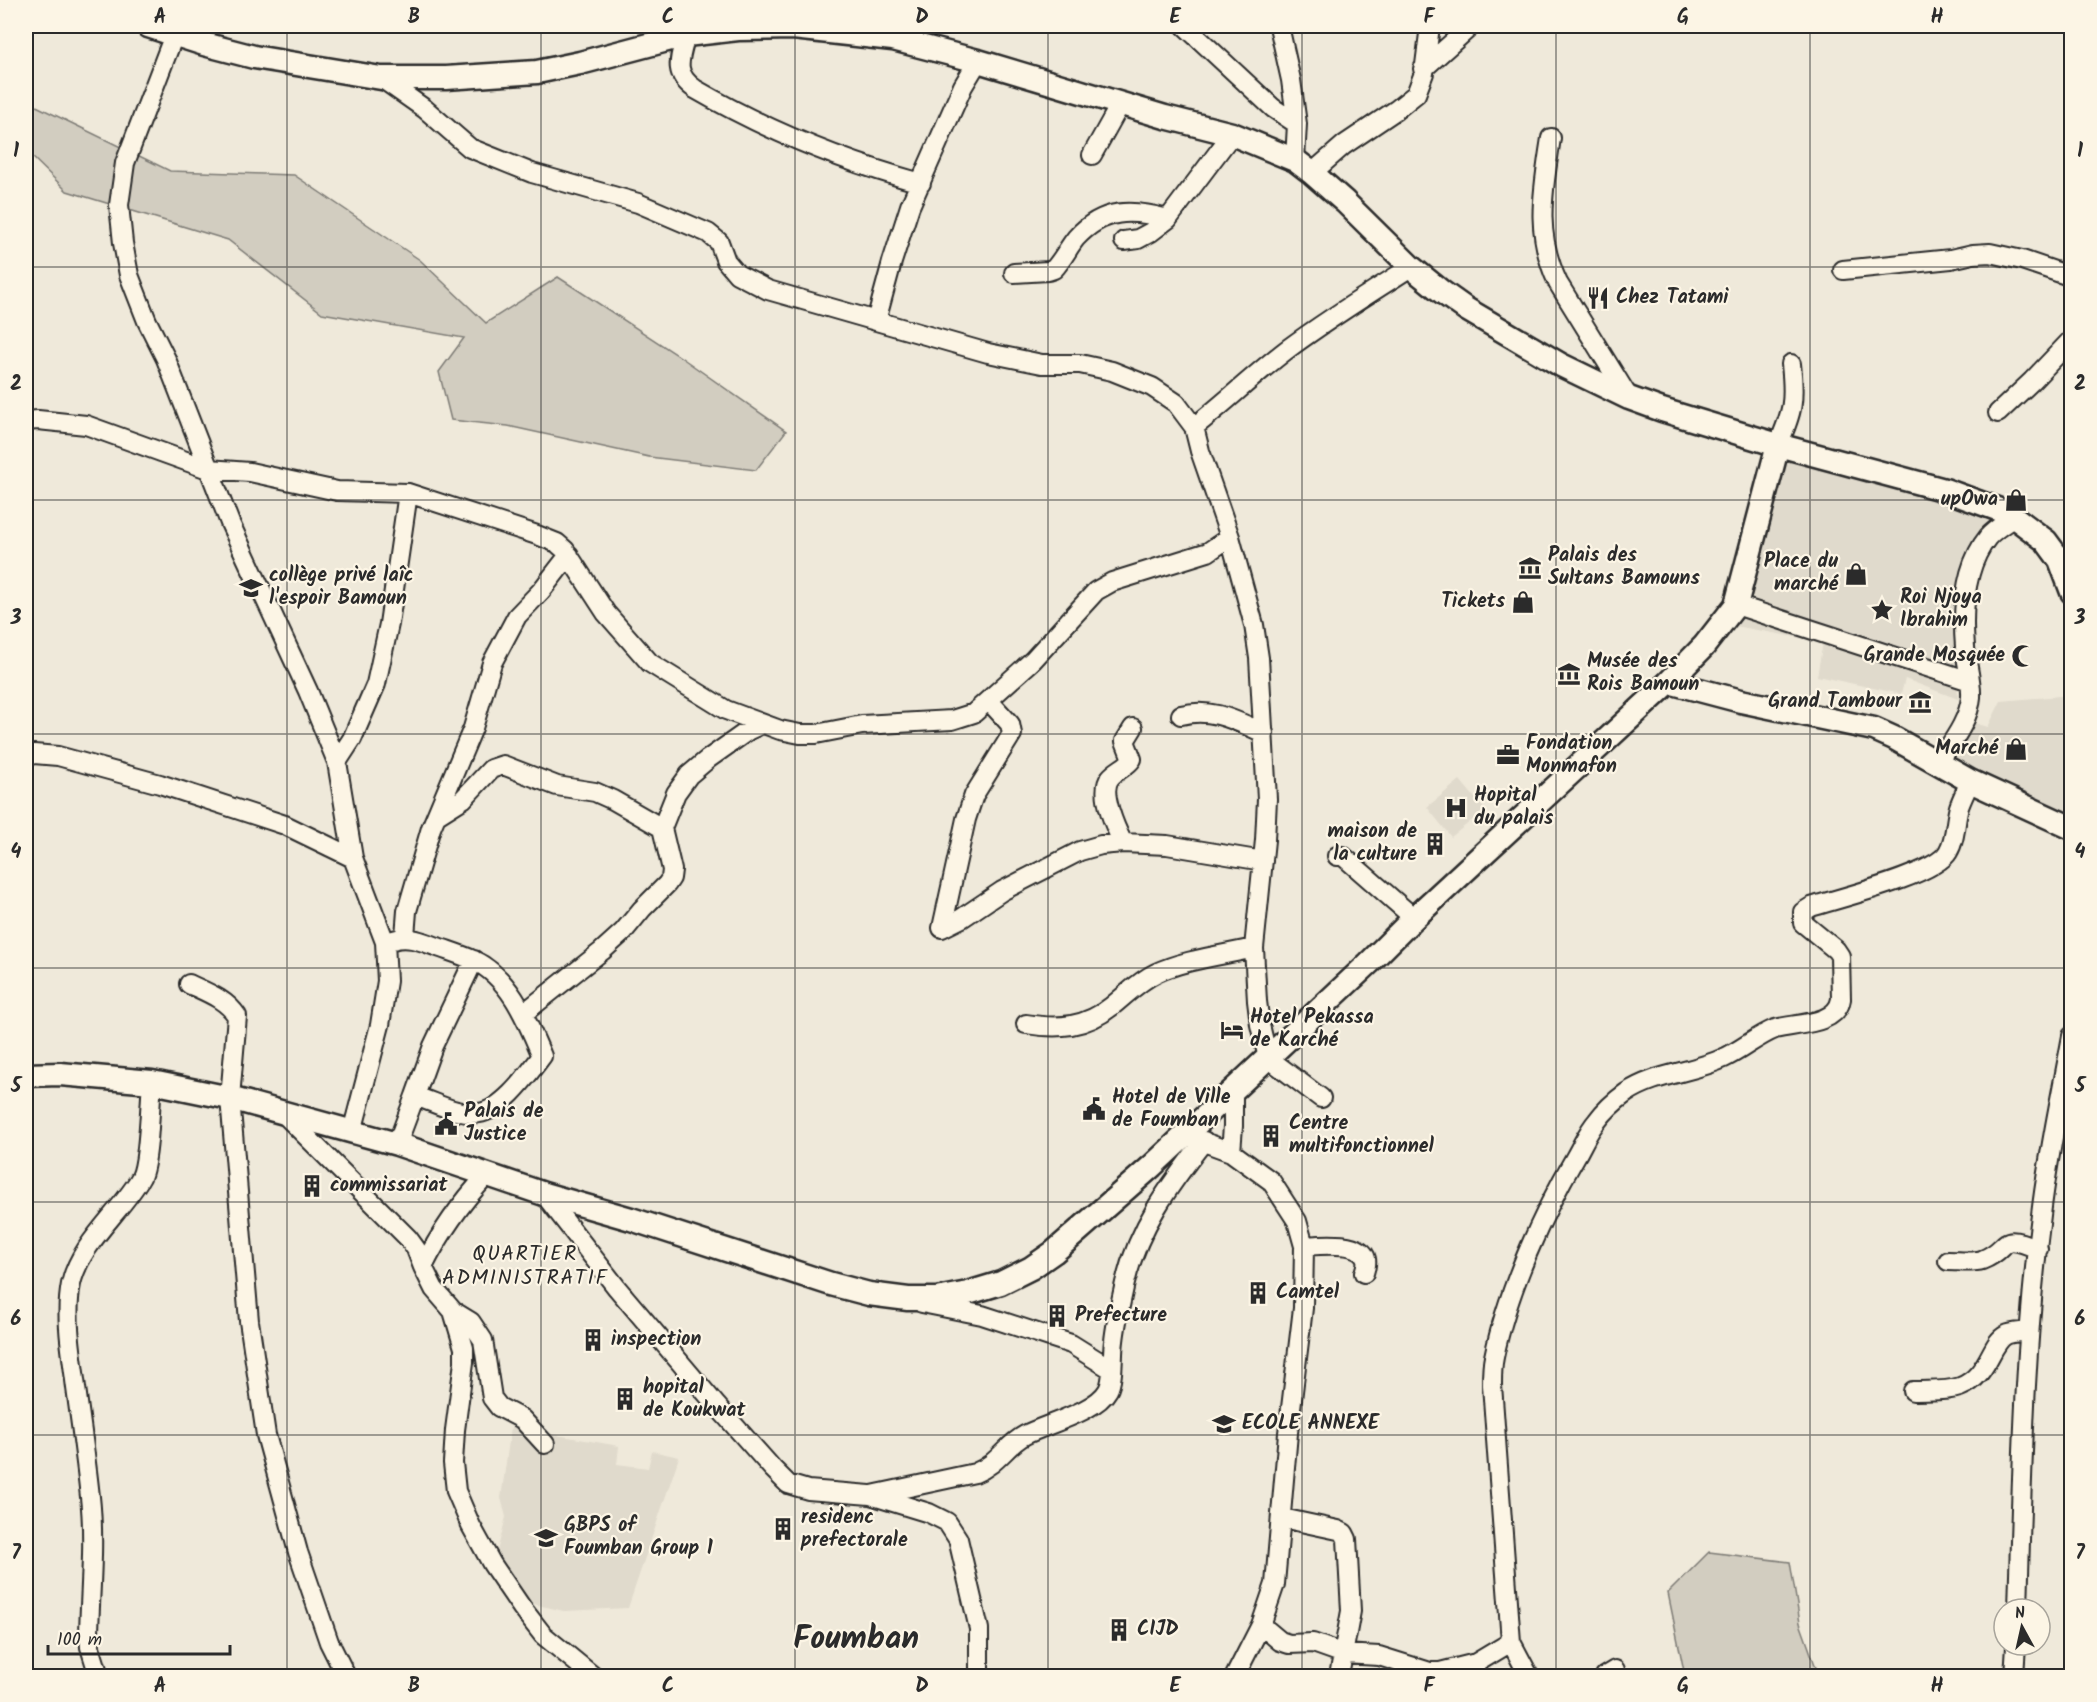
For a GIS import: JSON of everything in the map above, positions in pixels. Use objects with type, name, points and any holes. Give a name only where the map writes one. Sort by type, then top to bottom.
[{"type":"main road","points":[[148,26],[254,57],[381,78],[458,77],[537,72],[686,35],[768,27],[893,39],[1232,134],[1304,166],[1411,267],[1466,309],[1561,365],[1629,398],[1695,421],[1981,502],[2014,517],[2046,541],[2060,560],[2072,592]]},
{"type":"main road","points":[[26,1075],[60,1074],[152,1082],[230,1098],[398,1144],[544,1194],[869,1294],[908,1299],[937,1299],[968,1293],[1000,1283],[1031,1268],[1194,1138],[1233,1089],[1669,682],[1704,646],[1736,605],[1778,445]]},
{"type":"main road","points":[[1669,682],[1742,701],[1874,729],[1939,762],[1970,781],[2072,828]]},
{"type":"street","points":[[872,26],[893,39]]},
{"type":"street","points":[[1185,26],[1274,108],[1297,124]]},
{"type":"street","points":[[1279,26],[1291,80],[1304,166],[1344,145],[1416,94],[1424,73],[1430,26]]},
{"type":"street","points":[[1423,69],[1471,26]]},
{"type":"street","points":[[174,35],[125,162],[119,206],[129,275],[147,321],[166,359],[230,523],[308,691],[338,762],[353,858],[385,942],[387,981],[380,1025],[352,1132]]},
{"type":"street","points":[[686,35],[680,70],[683,81],[694,89],[775,132],[868,168],[921,183]]},
{"type":"street","points":[[876,321],[902,228],[963,86],[978,61]]},
{"type":"street","points":[[381,78],[425,109],[470,148],[532,173],[638,203],[708,233],[719,243],[726,261],[737,274],[768,290],[1012,359],[1042,364],[1080,364],[1112,371],[1152,387],[1176,403],[1194,427],[1230,537],[1254,625],[1259,658],[1267,800],[1254,948],[1257,1001],[1268,1058],[1321,1098]]},
{"type":"street","points":[[1092,155],[1121,103]]},
{"type":"street","points":[[1124,241],[1144,236],[1168,219],[1232,134]]},
{"type":"street","points":[[1551,138],[1541,219],[1549,263],[1558,283],[1629,398]]},
{"type":"street","points":[[1014,273],[1054,269],[1077,236],[1099,220],[1118,213],[1134,211],[1168,219]]},
{"type":"street","points":[[1843,270],[1990,253],[2022,260],[2072,277]]},
{"type":"street","points":[[1194,427],[1287,350],[1344,309],[1411,267]]},
{"type":"street","points":[[1998,413],[2072,339]]},
{"type":"street","points":[[1778,445],[1790,419],[1794,395],[1791,364]]},
{"type":"street","points":[[26,421],[86,425],[208,469],[250,472],[337,490],[408,493],[557,543],[569,555],[606,613],[650,663],[726,710],[780,730],[808,734],[878,723],[927,723],[952,720],[974,713],[1033,660],[1096,591],[1120,579],[1208,552],[1230,537]]},
{"type":"street","points":[[338,762],[352,739],[376,684],[389,624],[408,493]]},
{"type":"street","points":[[1939,762],[1968,713],[1971,697],[1965,647],[1965,592],[1974,561],[1989,536],[2014,517]]},
{"type":"street","points":[[405,936],[407,911],[436,816],[473,728],[497,651],[517,616],[541,591],[569,555]]},
{"type":"street","points":[[1736,605],[1970,681]]},
{"type":"street","points":[[988,701],[1010,724],[1012,734],[974,795],[966,819],[942,928],[1002,891],[1080,851],[1101,845],[1123,843],[1167,845],[1263,861]]},
{"type":"street","points":[[1181,715],[1195,712],[1213,713],[1264,733]]},
{"type":"street","points":[[524,1013],[623,932],[671,878],[672,870],[662,828],[676,793],[689,775],[749,730],[762,724]]},
{"type":"street","points":[[1123,843],[1111,815],[1106,784],[1109,778],[1130,763],[1132,759],[1125,741],[1133,728]]},
{"type":"street","points":[[26,757],[34,754],[58,756],[160,784],[285,825],[353,858]]},
{"type":"street","points":[[436,816],[463,800],[491,769],[503,765],[557,786],[595,792],[662,828]]},
{"type":"street","points":[[1529,1677],[1511,1642],[1503,1519],[1493,1418],[1494,1359],[1507,1311],[1527,1258],[1570,1166],[1595,1123],[1610,1105],[1628,1092],[1652,1080],[1725,1058],[1777,1029],[1828,1017],[1836,1012],[1841,999],[1840,956],[1836,950],[1803,923],[1803,912],[1811,907],[1930,867],[1947,855],[1952,845],[1959,806],[1970,781]]},
{"type":"street","points":[[1337,856],[1343,856],[1414,918]]},
{"type":"street","points":[[385,942],[405,936],[474,960],[493,974],[524,1013],[542,1056],[505,1099],[490,1110],[469,1113],[415,1096]]},
{"type":"street","points":[[1026,1024],[1061,1028],[1086,1021],[1099,1015],[1157,973],[1254,948]]},
{"type":"street","points":[[398,1144],[433,1046],[474,960]]},
{"type":"street","points":[[189,984],[221,1000],[232,1008],[237,1017],[230,1098],[249,1321],[266,1435],[298,1552],[329,1641],[346,1677]]},
{"type":"street","points":[[2018,1597],[2022,1442],[2029,1331],[2045,1184],[2072,1036]]},
{"type":"street","points":[[99,1677],[90,1647],[89,1634],[91,1510],[70,1344],[71,1284],[100,1229],[135,1185],[145,1168],[152,1082]]},
{"type":"street","points":[[1231,1152],[1233,1089]]},
{"type":"street","points":[[282,1113],[416,1249],[434,1289],[453,1311],[471,1322],[483,1340],[492,1398],[499,1407],[522,1419],[545,1444]]},
{"type":"street","points":[[870,1495],[989,1468],[1024,1436],[1061,1422],[1102,1399],[1111,1382],[1114,1338],[1126,1281],[1145,1226],[1171,1184],[1194,1138],[1231,1152],[1271,1181],[1297,1221],[1304,1246],[1303,1308],[1288,1433],[1275,1584],[1261,1625],[1235,1677]]},
{"type":"street","points":[[423,1267],[453,1215],[487,1175]]},
{"type":"street","points":[[544,1194],[617,1288],[709,1397],[788,1484],[808,1490],[870,1495],[929,1513],[948,1522],[958,1539],[978,1629],[979,1677]]},
{"type":"street","points":[[1948,1261],[1981,1261],[2007,1241],[2019,1241],[2038,1249]]},
{"type":"street","points":[[1304,1246],[1352,1246],[1360,1250],[1366,1259],[1364,1273]]},
{"type":"street","points":[[908,1299],[982,1315],[1071,1344],[1111,1369]]},
{"type":"street","points":[[453,1311],[464,1348],[454,1430],[453,1463],[456,1491],[471,1526],[492,1564],[522,1608],[543,1635],[592,1677]]},
{"type":"street","points":[[1913,1391],[1943,1390],[1959,1387],[1973,1380],[1983,1370],[1999,1340],[2006,1335],[2029,1331]]},
{"type":"street","points":[[1281,1518],[1338,1530],[1344,1533],[1347,1539],[1351,1598],[1339,1677]]},
{"type":"street","points":[[1261,1625],[1280,1641],[1289,1644],[1313,1643],[1344,1654],[1379,1656],[1430,1672],[1440,1672],[1476,1663],[1511,1642]]},
{"type":"street","points":[[2014,1677],[2015,1657]]},
{"type":"shaded area","points":[[26,101],[170,171],[294,175],[420,260],[486,323],[558,277],[682,358],[786,431],[756,470],[649,457],[508,426],[451,420],[439,372],[464,338],[322,313],[228,240],[67,191],[26,151]]},
{"type":"shaded area","name":"Place du marché","points":[[1786,456],[1943,498],[1994,517],[1980,529],[1964,556],[1954,592],[1958,699],[1905,679],[1901,694],[1817,676],[1823,642],[1735,626],[1748,594]]},
{"type":"shaded area","name":"Marché","points":[[2071,695],[2071,827],[1952,769],[1971,722],[1988,727],[2001,701]]},
{"type":"shaded area","name":"Hopital du palais","points":[[1460,780],[1485,810],[1451,837],[1427,807]]},
{"type":"shaded area","points":[[511,1427],[619,1446],[617,1464],[648,1468],[652,1451],[679,1457],[628,1608],[564,1611],[529,1603],[495,1559],[506,1517],[501,1498]]},
{"type":"shaded area","points":[[1709,1552],[1790,1562],[1800,1623],[1819,1676],[1685,1676],[1668,1593]]},
{"type":"place","name":"Chez Tatami","points":[[1598,298]]},
{"type":"place","name":"upOwa","points":[[2016,500]]},
{"type":"place","name":"Palais des Sultans Bamouns","points":[[1530,568]]},
{"type":"place","name":"Place du marché","points":[[1856,574]]},
{"type":"place","name":"collège privé laîc l'espoir Bamoun","points":[[251,588]]},
{"type":"place","name":"Tickets","points":[[1523,602]]},
{"type":"place","name":"Roi Njoya Ibrahim","points":[[1882,610]]},
{"type":"place","name":"Grande Mosquée","points":[[2023,656]]},
{"type":"place","name":"Musée des Rois Bamoun","points":[[1569,674]]},
{"type":"place","name":"Grand Tambour","points":[[1920,702]]},
{"type":"place","name":"Marché","points":[[2016,749]]},
{"type":"place","name":"Fondation Monmafon","points":[[1508,755]]},
{"type":"place","name":"Hopital du palais","points":[[1456,808]]},
{"type":"place","name":"maison de la culture","points":[[1435,844]]},
{"type":"place","name":"Hotel Pekassa de Karché","points":[[1232,1030]]},
{"type":"place","name":"Hotel de Ville de Foumban","points":[[1094,1109]]},
{"type":"place","name":"Palais de Justice","points":[[446,1124]]},
{"type":"place","name":"Centre multifonctionnel","points":[[1271,1136]]},
{"type":"place","name":"commissariat","points":[[312,1186]]},
{"type":"place","name":"Camtel","points":[[1258,1293]]},
{"type":"place","name":"Prefecture","points":[[1057,1316]]},
{"type":"place","name":"inspection","points":[[593,1340]]},
{"type":"place","name":"hopital de Koukwat","points":[[625,1399]]},
{"type":"place","name":"ECOLE ANNEXE","points":[[1224,1424]]},
{"type":"place","name":"residenc prefectorale","points":[[783,1529]]},
{"type":"place","name":"GBPS of Foumban Group 1","points":[[546,1538]]},
{"type":"place","name":"CIJD","points":[[1119,1630]]},
{"type":"district","name":"QUARTIER ADMINISTRATIF","points":[[525,1266]]},
{"type":"district","name":"Foumban","points":[[856,1639]]}]
